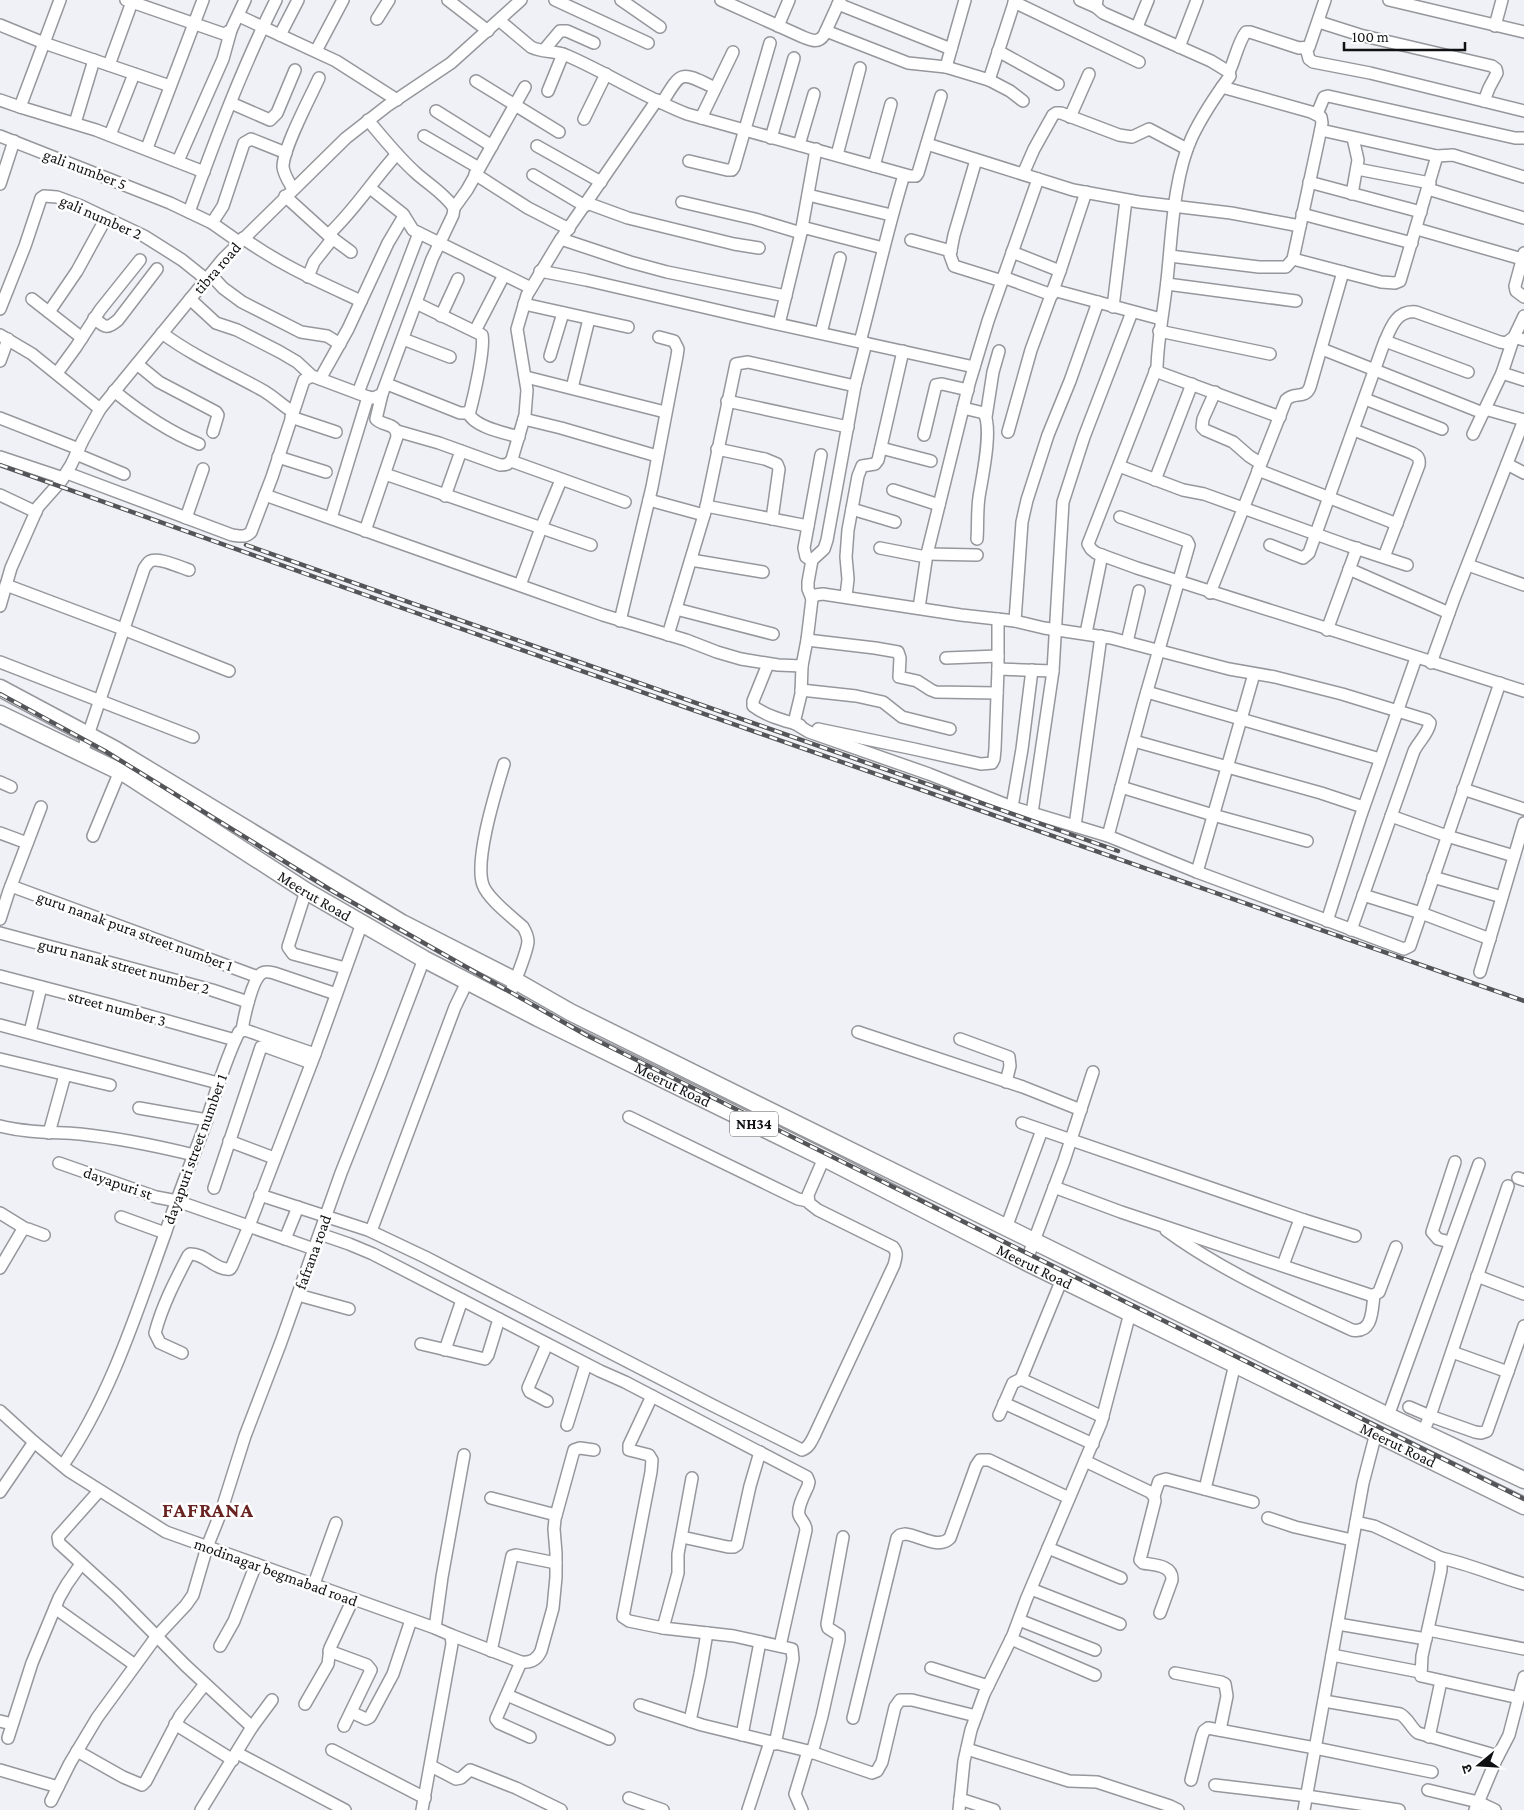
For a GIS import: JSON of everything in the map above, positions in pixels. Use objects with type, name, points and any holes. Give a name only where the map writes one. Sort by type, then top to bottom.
[{"type":"highway","name":"Meerut Road","points":[[0,688],[116,750],[402,922],[514,980],[561,1007],[1388,1416],[1524,1480]]},
{"type":"highway","name":"Meerut Road","points":[[0,715],[120,771],[306,891],[424,959],[553,1025],[824,1158],[1026,1262],[1524,1506]]},
{"type":"highway","points":[[553,1025],[561,1007]]},
{"type":"street","points":[[20,107],[60,0]]},
{"type":"street","points":[[147,148],[203,0]]},
{"type":"street","points":[[178,161],[223,59],[231,30],[245,0]]},
{"type":"street","points":[[189,212],[231,103],[276,0]]},
{"type":"street","points":[[280,35],[298,0]]},
{"type":"street","points":[[316,51],[343,0]]},
{"type":"street","points":[[377,20],[390,0]]},
{"type":"street","points":[[448,0],[488,31]]},
{"type":"street","name":"tibra road","points":[[0,606],[11,568],[38,507],[65,475],[100,409],[209,277],[241,240],[346,138],[368,120],[446,67],[500,21],[521,0]]},
{"type":"street","points":[[555,0],[648,43]]},
{"type":"street","points":[[621,0],[660,26]]},
{"type":"street","points":[[721,0],[736,3],[778,26],[817,41],[821,39],[826,31],[839,2],[951,49]]},
{"type":"street","points":[[778,26],[789,0]]},
{"type":"street","points":[[946,67],[965,0]]},
{"type":"street","points":[[1080,0],[1096,3],[1103,13],[1211,61],[1229,72]]},
{"type":"street","points":[[1137,27],[1148,0]]},
{"type":"street","points":[[1179,47],[1198,0]]},
{"type":"street","points":[[1325,0],[1310,47],[1299,48],[1250,32],[1246,32],[1242,36],[1229,72],[1230,76],[1192,137],[1180,178],[1155,371],[1088,544],[1090,550],[1178,582],[1431,663],[1523,689]]},
{"type":"street","points":[[1389,0],[1524,32]]},
{"type":"street","points":[[1495,26],[1502,0]]},
{"type":"street","points":[[109,65],[129,1],[157,5],[195,25],[224,34],[231,30]]},
{"type":"street","points":[[989,80],[1014,1],[1139,62]]},
{"type":"street","points":[[239,16],[344,65],[397,100]]},
{"type":"street","points":[[500,21],[531,47],[564,54],[660,102],[701,118],[904,175],[916,176],[918,172],[941,96]]},
{"type":"street","points":[[1319,22],[1360,35],[1492,66],[1496,69],[1497,73],[1484,101]]},
{"type":"street","points":[[0,25],[44,43],[170,86]]},
{"type":"street","points":[[544,50],[557,33],[562,30],[594,43]]},
{"type":"street","points":[[826,31],[908,63],[946,67],[989,80],[1010,91],[1023,101]]},
{"type":"street","points":[[689,161],[732,170],[770,43]]},
{"type":"street","points":[[1306,48],[1309,60],[1313,62],[1370,73],[1524,111]]},
{"type":"street","points":[[998,51],[1058,84]]},
{"type":"street","points":[[701,118],[733,52]]},
{"type":"street","points":[[548,91],[564,54]]},
{"type":"street","points":[[771,138],[794,58]]},
{"type":"street","points":[[75,123],[94,60]]},
{"type":"street","points":[[837,155],[860,68]]},
{"type":"street","points":[[231,103],[270,120],[277,113],[295,70]]},
{"type":"street","points":[[110,135],[134,74]]},
{"type":"street","points":[[584,119],[606,74]]},
{"type":"street","points":[[1070,117],[1089,74]]},
{"type":"street","points":[[397,431],[500,465],[506,465],[511,461],[524,420],[527,390],[517,329],[530,288],[561,239],[570,229],[601,182],[679,76],[690,76],[715,88]]},
{"type":"street","points":[[318,78],[286,153],[283,168],[289,192],[330,236],[351,252]]},
{"type":"street","points":[[476,81],[559,132]]},
{"type":"street","points":[[365,531],[395,445],[397,431],[394,426],[378,422],[376,419],[384,389],[432,260],[453,215],[454,208],[462,198],[525,87]]},
{"type":"street","points":[[1170,256],[1280,268],[1286,267],[1292,259],[1321,130],[1321,117],[1318,114],[1222,87]]},
{"type":"street","points":[[799,145],[814,94]]},
{"type":"street","points":[[1318,114],[1324,97],[1328,96],[1515,138],[1524,138]]},
{"type":"street","points":[[0,100],[147,148],[204,172]]},
{"type":"street","points":[[874,166],[891,104]]},
{"type":"street","points":[[436,110],[492,146]]},
{"type":"street","points":[[1024,174],[1034,150],[1053,115],[1056,113],[1061,113],[1119,135],[1132,137],[1149,129],[1187,149]]},
{"type":"street","points":[[368,120],[397,154],[424,181],[450,202],[454,208]]},
{"type":"street","points":[[1321,130],[1437,156],[1453,155],[1524,177]]},
{"type":"street","name":"gali number 5","points":[[0,136],[170,203],[212,223],[308,277],[362,301]]},
{"type":"street","points":[[424,136],[528,208],[570,229]]},
{"type":"street","points":[[1352,194],[1358,152],[1353,138]]},
{"type":"street","points":[[212,223],[222,206],[247,141],[251,139],[259,141],[286,153]]},
{"type":"street","points":[[0,184],[14,141]]},
{"type":"street","points":[[927,144],[1086,192],[1126,200],[1301,220],[1412,243]]},
{"type":"street","points":[[537,146],[601,182]]},
{"type":"street","points":[[779,324],[802,230],[816,149]]},
{"type":"street","points":[[308,277],[314,262],[330,236],[370,188],[378,174],[397,154]]},
{"type":"street","points":[[1292,259],[1381,282],[1395,283],[1400,281],[1422,212],[1437,156]]},
{"type":"street","points":[[976,160],[951,251],[951,262],[954,266],[1052,293],[1098,302],[1132,312],[1160,325],[1270,354]]},
{"type":"street","points":[[1357,169],[1429,186],[1524,218]]},
{"type":"street","points":[[794,723],[801,690],[802,666],[812,599],[808,582],[812,560],[824,549],[827,540],[863,342],[891,215],[904,175]]},
{"type":"street","points":[[533,176],[586,204],[628,218],[734,244],[759,248]]},
{"type":"street","points":[[919,608],[926,556],[974,367],[1038,178]]},
{"type":"street","points":[[1309,182],[1422,212]]},
{"type":"street","points":[[370,188],[404,216],[410,227],[419,233],[530,288]]},
{"type":"street","points":[[1008,432],[1031,350],[1086,192]]},
{"type":"street","points":[[808,195],[891,215]]},
{"type":"street","name":"gali number 2","points":[[0,309],[3,295],[25,246],[41,198],[48,196],[57,197],[106,218],[156,243],[209,277],[242,302],[301,332],[327,336],[340,344]]},
{"type":"street","points":[[1113,307],[1126,200]]},
{"type":"street","points":[[682,202],[883,248]]},
{"type":"street","points":[[0,457],[65,475],[232,535],[242,537],[248,535],[251,532],[265,495],[304,380],[316,377],[340,344],[388,243],[404,216]]},
{"type":"street","points":[[49,312],[77,271],[106,218]]},
{"type":"street","points":[[1417,228],[1523,256],[1515,286],[1516,291],[1524,297]]},
{"type":"street","points":[[331,518],[363,395],[419,233]]},
{"type":"street","points":[[561,239],[667,272],[786,296]]},
{"type":"street","points":[[910,240],[951,251]]},
{"type":"street","points":[[1012,252],[1060,271]]},
{"type":"street","points":[[820,333],[840,258]]},
{"type":"street","points":[[56,373],[94,318],[140,260]]},
{"type":"street","points":[[94,318],[102,325],[111,326],[118,320],[157,269]]},
{"type":"street","points":[[540,271],[974,367]]},
{"type":"street","points":[[1210,592],[1286,400],[1294,394],[1304,395],[1308,393],[1343,272]]},
{"type":"street","points":[[474,332],[504,274]]},
{"type":"street","points":[[441,316],[458,279]]},
{"type":"street","points":[[1167,284],[1296,301]]},
{"type":"street","points":[[32,299],[82,338]]},
{"type":"street","points":[[190,300],[216,323],[237,330],[280,352],[316,377],[374,398],[384,389]]},
{"type":"street","points":[[1015,621],[1022,522],[1027,500],[1048,435],[1098,302]]},
{"type":"street","points":[[416,303],[482,335],[483,340],[472,405],[468,412]]},
{"type":"street","points":[[524,304],[628,327]]},
{"type":"street","points":[[1032,813],[1053,671],[1063,502],[1090,420],[1132,312]]},
{"type":"street","points":[[1270,545],[1303,558],[1309,553],[1385,341],[1397,318],[1402,314],[1416,312],[1500,342],[1506,343],[1519,338]]},
{"type":"street","points":[[550,356],[563,313]]},
{"type":"street","points":[[1473,434],[1519,338],[1524,316]]},
{"type":"street","points":[[572,388],[589,319]]},
{"type":"street","points":[[162,333],[180,347],[266,393],[292,414],[336,432]]},
{"type":"street","points":[[0,359],[4,337],[32,354],[100,409]]},
{"type":"street","points":[[620,621],[649,500],[678,349],[674,341],[659,337]]},
{"type":"street","points":[[403,339],[450,357]]},
{"type":"street","points":[[1385,341],[1468,372]]},
{"type":"street","points":[[1322,349],[1484,411],[1524,420],[1431,663]]},
{"type":"street","points":[[846,596],[848,580],[846,548],[860,470],[862,466],[875,464],[881,448],[903,351]]},
{"type":"street","points":[[977,539],[978,498],[987,436],[986,417],[993,372],[999,351]]},
{"type":"street","points":[[668,636],[705,511],[736,364],[748,362],[855,386]]},
{"type":"street","points":[[137,364],[165,386],[216,412],[218,415],[213,432]]},
{"type":"street","points":[[1155,371],[1280,416]]},
{"type":"street","points":[[1502,373],[1524,380]]},
{"type":"street","points":[[526,377],[666,412]]},
{"type":"street","points":[[924,434],[936,385],[942,384],[968,390]]},
{"type":"street","points":[[1155,480],[1192,384]]},
{"type":"street","points":[[384,389],[460,413],[468,412]]},
{"type":"street","points":[[114,391],[158,424],[199,444]]},
{"type":"street","points":[[1215,392],[1203,419],[1202,427],[1205,430],[1233,442],[1259,467],[1397,524]]},
{"type":"street","points":[[1365,399],[1442,429]]},
{"type":"street","points":[[727,402],[848,427]]},
{"type":"street","points":[[963,408],[979,411],[984,413],[986,417]]},
{"type":"street","points":[[468,412],[470,417],[479,424],[519,438]]},
{"type":"street","points":[[0,418],[124,474]]},
{"type":"street","points":[[524,420],[561,428],[657,456]]},
{"type":"street","points":[[1354,430],[1412,453],[1420,460],[1420,465],[1384,557]]},
{"type":"street","points":[[881,448],[931,461]]},
{"type":"street","points":[[717,449],[766,459],[777,464],[779,469],[772,519]]},
{"type":"street","points":[[446,496],[461,451]]},
{"type":"street","points":[[812,560],[806,557],[804,553],[821,455]]},
{"type":"street","points":[[278,457],[326,472]]},
{"type":"street","points":[[511,461],[625,502]]},
{"type":"street","points":[[1507,464],[1524,472]]},
{"type":"street","points":[[1118,466],[1183,490],[1204,494],[1407,565]]},
{"type":"street","points":[[186,518],[203,470]]},
{"type":"street","points":[[385,474],[590,545]]},
{"type":"street","points":[[520,585],[561,480]]},
{"type":"street","points":[[892,490],[939,505]]},
{"type":"street","points":[[0,495],[36,512]]},
{"type":"street","points":[[265,495],[620,621],[741,659],[793,667],[802,666]]},
{"type":"street","points":[[649,500],[705,511],[772,519],[808,526]]},
{"type":"street","points":[[852,509],[895,522]]},
{"type":"street","points":[[1108,836],[1189,545],[1188,542],[1120,517]]},
{"type":"street","points":[[880,548],[926,556],[977,555]]},
{"type":"street","points":[[1327,630],[1357,548]]},
{"type":"street","points":[[1086,633],[1102,555]]},
{"type":"street","points":[[82,753],[123,629],[148,562],[160,560],[189,570]]},
{"type":"street","points":[[691,560],[763,572]]},
{"type":"street","points":[[1468,565],[1524,585]]},
{"type":"street","points":[[1349,569],[1449,613]]},
{"type":"street","points":[[6,586],[229,671]]},
{"type":"street","points":[[1127,642],[1139,591]]},
{"type":"street","points":[[812,599],[815,595],[823,594],[846,596],[1086,633],[1342,694],[1427,720],[1430,723],[1429,727],[1421,743],[1414,751],[1351,930]]},
{"type":"street","points":[[676,609],[773,634]]},
{"type":"street","points":[[768,664],[753,701],[754,706],[758,710],[794,723],[980,764],[992,763],[994,759],[998,669],[998,619]]},
{"type":"street","points":[[1075,826],[1101,636]]},
{"type":"street","points":[[807,640],[898,652],[900,658],[899,678],[917,681],[931,690],[997,693]]},
{"type":"street","points":[[946,658],[998,656]]},
{"type":"street","points":[[1327,920],[1363,807],[1416,658]]},
{"type":"street","points":[[0,662],[193,737]]},
{"type":"street","points":[[998,669],[1053,671]]},
{"type":"street","points":[[1012,807],[1022,750],[1032,670]]},
{"type":"street","points":[[1197,872],[1254,674]]},
{"type":"street","points":[[794,723],[809,732],[930,774],[1012,807],[1108,836],[1197,872],[1404,949],[1407,948],[1412,940],[1500,684]]},
{"type":"street","points":[[801,690],[856,696],[883,702],[902,717],[950,729]]},
{"type":"street","points":[[1147,692],[1380,759]]},
{"type":"street","points":[[1134,741],[1321,793],[1363,807]]},
{"type":"street","points":[[504,764],[488,822],[481,875],[483,886],[488,893],[527,933],[526,950],[514,980],[508,1002]]},
{"type":"street","points":[[93,836],[120,771]]},
{"type":"street","points":[[1121,787],[1307,841]]},
{"type":"street","points":[[1463,790],[1524,809]]},
{"type":"street","points":[[0,919],[41,806]]},
{"type":"street","points":[[1392,816],[1447,836],[1514,856]]},
{"type":"street","points":[[1480,972],[1524,823]]},
{"type":"street","points":[[0,833],[27,843]]},
{"type":"street","points":[[1434,877],[1502,897]]},
{"type":"street","name":"guru nanak pura street number 1","points":[[11,886],[258,977]]},
{"type":"street","points":[[306,891],[288,947],[289,951],[293,954],[345,968]]},
{"type":"street","points":[[1363,895],[1421,913],[1490,939]]},
{"type":"street","points":[[182,1353],[160,1343],[155,1332],[162,1310],[188,1256],[194,1254],[224,1269],[230,1269],[249,1226],[362,923]]},
{"type":"street","name":"guru nanak street number 2","points":[[0,933],[204,988],[248,1002]]},
{"type":"street","name":"fafrana road","points":[[51,1800],[96,1718],[156,1637],[190,1600],[245,1436],[327,1216],[341,1172],[424,959]]},
{"type":"street","points":[[258,977],[267,971],[336,994]]},
{"type":"street","name":"street number 3","points":[[0,976],[238,1035]]},
{"type":"street","name":"dayapuri street number 1","points":[[62,1465],[91,1420],[105,1392],[142,1298],[207,1120],[218,1083],[238,1035],[258,977]]},
{"type":"street","points":[[371,1231],[455,1007],[468,980]]},
{"type":"street","points":[[30,1032],[41,987]]},
{"type":"street","points":[[0,1025],[218,1083]]},
{"type":"street","points":[[238,1035],[245,1030],[313,1058]]},
{"type":"street","points":[[858,1032],[1006,1082],[1081,1110]]},
{"type":"street","points":[[960,1039],[1009,1057],[1010,1066],[1006,1082]]},
{"type":"street","points":[[214,1188],[261,1047],[313,1058]]},
{"type":"street","points":[[0,1059],[110,1086]]},
{"type":"street","points":[[1026,1262],[1071,1140],[1092,1072]]},
{"type":"street","points":[[49,1133],[65,1075]]},
{"type":"street","points":[[139,1108],[207,1120]]},
{"type":"street","points":[[629,1118],[798,1199],[808,1201]]},
{"type":"street","points":[[1022,1123],[1355,1236]]},
{"type":"street","points":[[0,1126],[29,1132],[113,1138],[194,1155]]},
{"type":"street","points":[[1006,1228],[1042,1130]]},
{"type":"street","points":[[229,1141],[274,1158]]},
{"type":"street","points":[[260,1195],[371,1231],[802,1450],[806,1449],[815,1434],[890,1273],[896,1256],[896,1251],[893,1247],[810,1205],[808,1195],[824,1158]]},
{"type":"street","points":[[1450,1242],[1438,1239],[1432,1232],[1455,1162]]},
{"type":"street","name":"dayapuri st","points":[[59,1163],[156,1197],[177,1201],[314,1250]]},
{"type":"street","points":[[1388,1416],[1478,1164]]},
{"type":"street","points":[[1423,1432],[1508,1186]]},
{"type":"street","points":[[1054,1187],[1356,1291],[1374,1295],[1379,1292],[1396,1247]]},
{"type":"street","points":[[285,1239],[298,1207]]},
{"type":"street","points":[[0,1213],[26,1229],[44,1236]]},
{"type":"street","points":[[121,1217],[165,1233]]},
{"type":"street","points":[[1283,1266],[1297,1226],[1299,1222],[1304,1220]]},
{"type":"street","points":[[1156,1223],[1191,1249],[1219,1265],[1352,1330],[1364,1330],[1368,1325],[1374,1295]]},
{"type":"street","points":[[0,1268],[22,1230],[26,1229]]},
{"type":"street","points":[[320,1234],[366,1251],[546,1344],[652,1396],[807,1478],[809,1482],[799,1511],[799,1516],[806,1524],[806,1530],[780,1646]]},
{"type":"street","points":[[1477,1276],[1524,1294]]},
{"type":"street","points":[[1021,1380],[1062,1279]]},
{"type":"street","points":[[298,1295],[349,1309]]},
{"type":"street","points":[[445,1350],[462,1300]]},
{"type":"street","points":[[994,1810],[959,1805],[967,1749],[976,1716],[1011,1639],[1030,1589],[1103,1417],[1130,1312]]},
{"type":"street","points":[[421,1344],[482,1359],[486,1358],[499,1319]]},
{"type":"street","points":[[1409,1407],[1475,1432],[1485,1433],[1490,1426],[1524,1326]]},
{"type":"street","points":[[546,1344],[528,1388],[530,1392],[547,1401]]},
{"type":"street","points":[[1452,1352],[1508,1372]]},
{"type":"street","points":[[567,1426],[586,1364]]},
{"type":"street","points":[[1205,1488],[1235,1364]]},
{"type":"street","points":[[999,1415],[1013,1383],[1021,1380],[1103,1417]]},
{"type":"street","points":[[652,1396],[629,1445],[629,1450],[649,1455],[652,1460],[623,1617],[629,1621],[663,1628],[734,1636],[792,1649],[793,1659],[772,1743],[748,1810]]},
{"type":"street","points":[[1004,1403],[1092,1444]]},
{"type":"street","name":"modinagar begmabad road","points":[[0,1411],[62,1465],[99,1491],[166,1532],[436,1628],[521,1662]]},
{"type":"street","points":[[1304,1810],[1352,1540],[1363,1483],[1376,1433]]},
{"type":"street","points":[[0,1492],[34,1442]]},
{"type":"street","points":[[530,1737],[496,1721],[521,1662],[534,1659],[541,1652],[553,1608],[556,1562],[554,1529],[556,1515],[574,1450],[580,1448],[594,1450]]},
{"type":"street","points":[[682,1537],[728,1547],[734,1547],[737,1544],[760,1452]]},
{"type":"street","points":[[436,1628],[442,1577],[464,1455]]},
{"type":"street","points":[[853,1718],[897,1538],[905,1534],[934,1542],[946,1542],[950,1538],[976,1466],[980,1460],[984,1459],[1069,1498]]},
{"type":"street","points":[[1085,1461],[1150,1492],[1154,1496],[1156,1501],[1140,1560],[1143,1563],[1169,1570],[1172,1574],[1172,1580],[1160,1613]]},
{"type":"street","points":[[663,1628],[678,1573],[678,1554],[692,1478]]},
{"type":"street","points":[[1154,1496],[1159,1481],[1162,1479],[1205,1488],[1253,1502]]},
{"type":"street","points":[[99,1491],[58,1539],[59,1543],[116,1595],[156,1637],[252,1728]]},
{"type":"street","points":[[491,1498],[556,1515]]},
{"type":"street","points":[[1268,1518],[1295,1527],[1352,1540]]},
{"type":"street","points":[[1356,1522],[1374,1526],[1441,1558],[1469,1565],[1524,1584]]},
{"type":"street","points":[[314,1584],[336,1523]]},
{"type":"street","points":[[802,1810],[795,1794],[822,1716],[840,1640],[838,1635],[828,1628],[827,1624],[843,1537]]},
{"type":"street","points":[[1048,1548],[1121,1578]]},
{"type":"street","points":[[491,1651],[512,1556],[516,1555],[556,1562]]},
{"type":"street","points":[[1441,1558],[1441,1570],[1427,1634],[1420,1672],[1421,1676],[1519,1698]]},
{"type":"street","points":[[8,1738],[32,1663],[61,1592],[81,1564]]},
{"type":"street","points":[[220,1646],[234,1621],[256,1564]]},
{"type":"street","points":[[1030,1589],[1120,1624]]},
{"type":"street","points":[[306,1704],[328,1664],[329,1651],[353,1599]]},
{"type":"street","points":[[55,1608],[135,1665]]},
{"type":"street","points":[[351,1712],[366,1719],[370,1717],[393,1674],[411,1620]]},
{"type":"street","points":[[1019,1620],[1096,1650]]},
{"type":"street","points":[[1338,1624],[1427,1634],[1524,1650]]},
{"type":"street","points":[[690,1720],[707,1633]]},
{"type":"street","points":[[422,1810],[452,1644],[451,1635]]},
{"type":"street","points":[[1011,1639],[1095,1675]]},
{"type":"street","points":[[742,1735],[760,1642]]},
{"type":"street","points":[[329,1651],[371,1668],[371,1672],[344,1726]]},
{"type":"street","points":[[1332,1655],[1420,1672]]},
{"type":"street","points":[[931,1668],[988,1686]]},
{"type":"street","points":[[1175,1673],[1225,1684],[1227,1696],[1220,1730]]},
{"type":"street","points":[[1476,1806],[1509,1734],[1524,1677]]},
{"type":"street","points":[[1429,1737],[1441,1681]]},
{"type":"street","points":[[77,1752],[123,1777],[142,1784],[146,1781],[180,1716],[205,1684]]},
{"type":"street","points":[[507,1695],[609,1739]]},
{"type":"street","points":[[201,1810],[252,1728],[272,1700]]},
{"type":"street","points":[[640,1705],[742,1735],[810,1752],[872,1773],[877,1771],[882,1762],[895,1707],[900,1700],[912,1700],[976,1716]]},
{"type":"street","points":[[1324,1701],[1400,1714],[1404,1716],[1412,1729],[1418,1734],[1498,1756]]},
{"type":"street","points":[[0,1721],[12,1724]]},
{"type":"street","points":[[175,1724],[345,1810]]},
{"type":"street","points":[[1190,1780],[1204,1731],[1208,1728],[1432,1772]]},
{"type":"street","points":[[967,1749],[1069,1781],[1097,1782],[1175,1807],[1178,1810]]},
{"type":"street","points":[[332,1750],[425,1798]]},
{"type":"street","points":[[0,1770],[58,1786]]},
{"type":"street","points":[[430,1770],[456,1779],[473,1770],[561,1810]]},
{"type":"street","points":[[1215,1786],[1307,1796],[1395,1810]]},
{"type":"street","points":[[1428,1790],[1494,1810]]},
{"type":"street","points":[[629,1798],[663,1810]]},
{"type":"street","points":[[1144,1810],[1147,1798]]},
{"type":"railway","points":[[0,465],[385,602],[1524,1001]]},
{"type":"railway","points":[[246,545],[1118,851]]},
{"type":"railway","points":[[0,694],[105,751],[334,892],[586,1035],[1524,1499]]},
{"type":"district","name":"FAFRANA","points":[[208,1510]]}]
